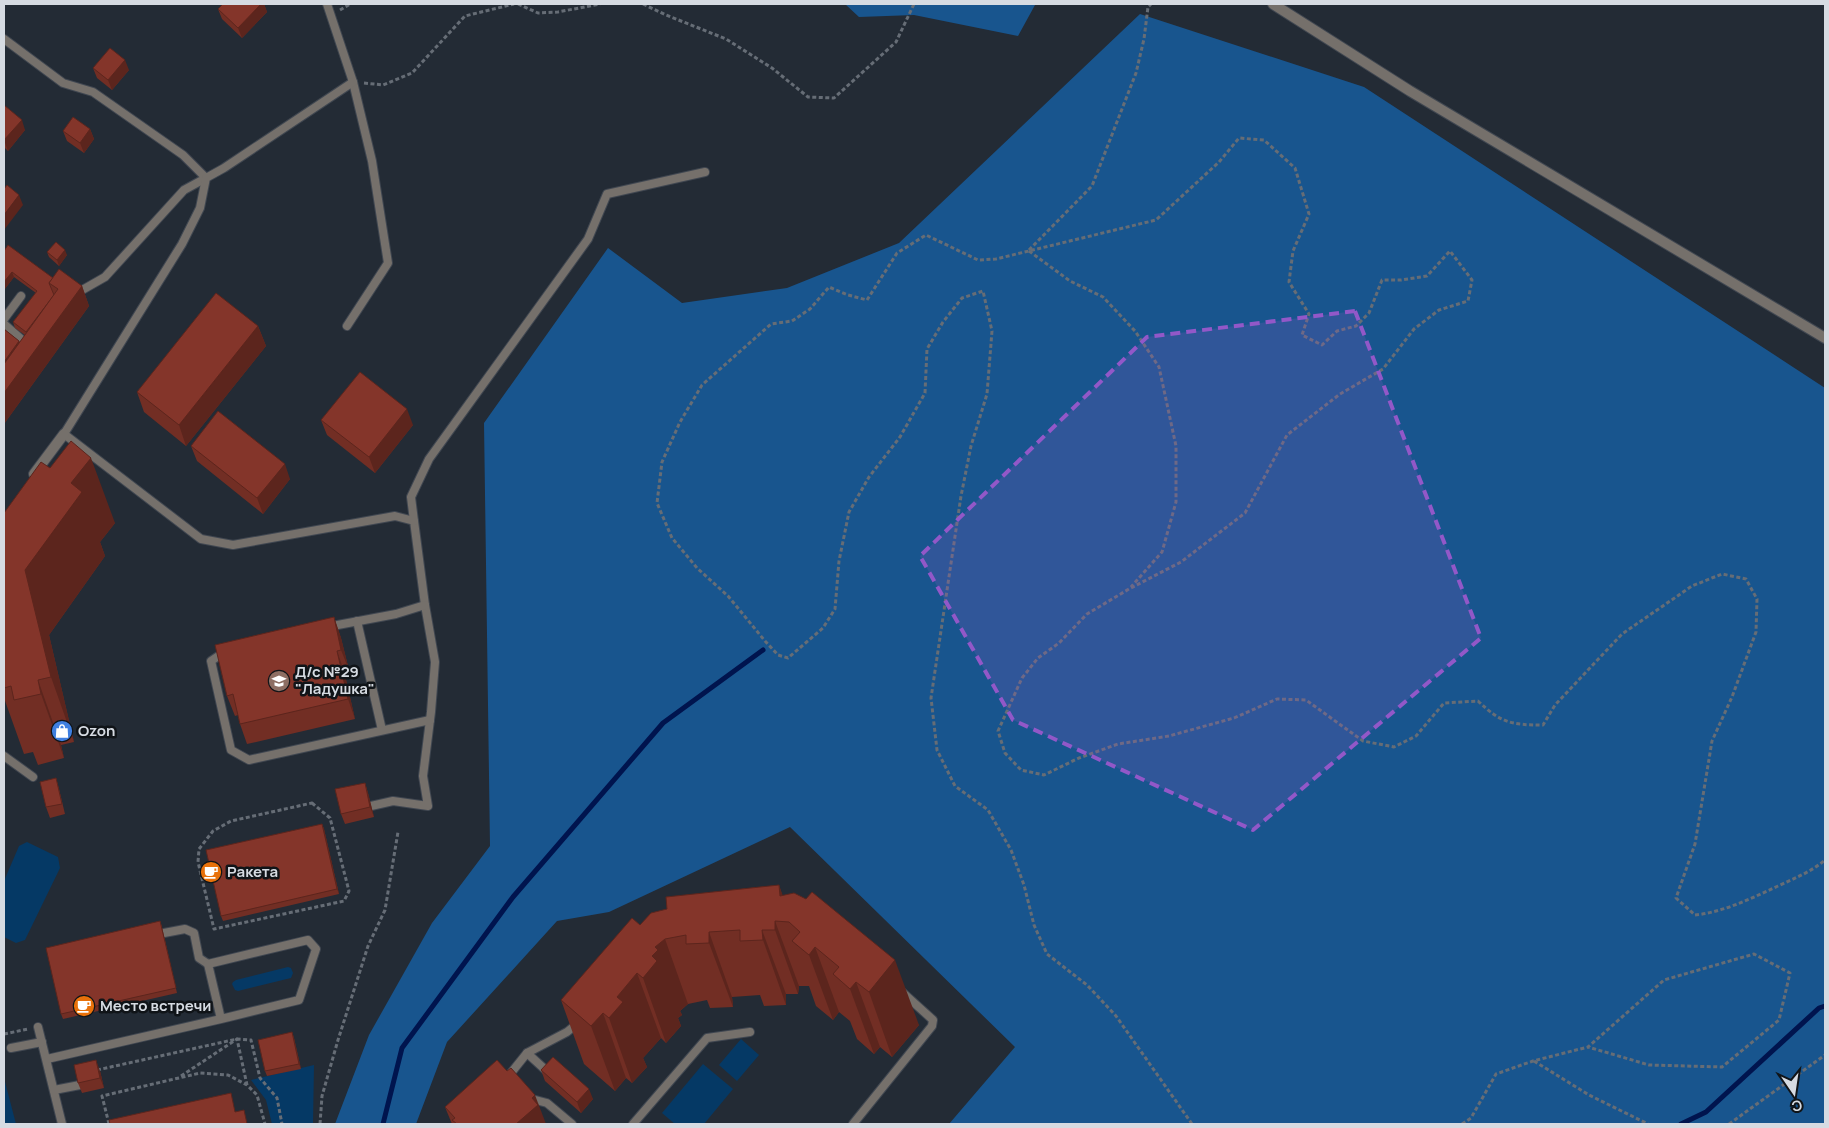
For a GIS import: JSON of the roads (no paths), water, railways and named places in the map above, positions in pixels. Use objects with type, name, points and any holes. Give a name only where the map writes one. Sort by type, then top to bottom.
[{"type":"street","points":[[1272,4],[1410,91],[1825,338]]},
{"type":"street","points":[[34,479],[64,434]]},
{"type":"lane","points":[[327,4],[353,82],[372,161],[388,263],[347,326]]},
{"type":"lane","points":[[4,39],[63,83],[93,92],[183,155],[206,178]]},
{"type":"lane","points":[[77,293],[105,277],[184,190],[224,168],[353,82]]},
{"type":"lane","points":[[371,806],[393,801],[428,806],[423,776],[435,662],[425,605],[411,497],[429,459],[588,239],[607,194],[705,172]]},
{"type":"lane","points":[[206,178],[200,208],[182,244],[64,434],[201,539],[234,545],[395,516],[414,521]]},
{"type":"lane","points":[[4,319],[21,296]]},
{"type":"lane","points":[[4,324],[29,346],[24,353]]},
{"type":"lane","points":[[319,629],[396,614],[425,605]]},
{"type":"lane","points":[[357,621],[382,730]]},
{"type":"lane","points":[[232,646],[210,661],[231,750],[249,760],[430,720]]},
{"type":"lane","points":[[4,756],[33,777]]},
{"type":"lane","points":[[164,933],[185,929],[194,933],[199,958],[208,964],[220,1019]]},
{"type":"lane","points":[[47,1059],[299,1000],[316,949],[308,940],[208,964]]},
{"type":"lane","points":[[853,1124],[932,1026],[933,1020],[928,1014],[893,984]]},
{"type":"lane","points":[[504,1082],[527,1053],[567,1032],[582,1019]]},
{"type":"lane","points":[[38,1027],[62,1124]]},
{"type":"lane","points":[[633,1124],[707,1038],[750,1032]]},
{"type":"lane","points":[[11,1048],[42,1042]]},
{"type":"lane","points":[[527,1053],[550,1074]]},
{"type":"lane","points":[[54,1090],[80,1085]]},
{"type":"lane","points":[[521,1099],[530,1098],[547,1103],[572,1124]]},
{"type":"waterway","points":[[383,1124],[402,1048],[513,897],[663,723],[763,650]]},
{"type":"waterway","points":[[1681,1124],[1706,1112],[1819,1008],[1825,1006]]},
{"type":"place","name":"Д/с №29 \"Ладушка\"","points":[[279,681]]},
{"type":"place","name":"Ozon","points":[[62,731]]},
{"type":"place","name":"Ракета","points":[[211,872]]},
{"type":"place","name":"Место встречи","points":[[84,1006]]}]
